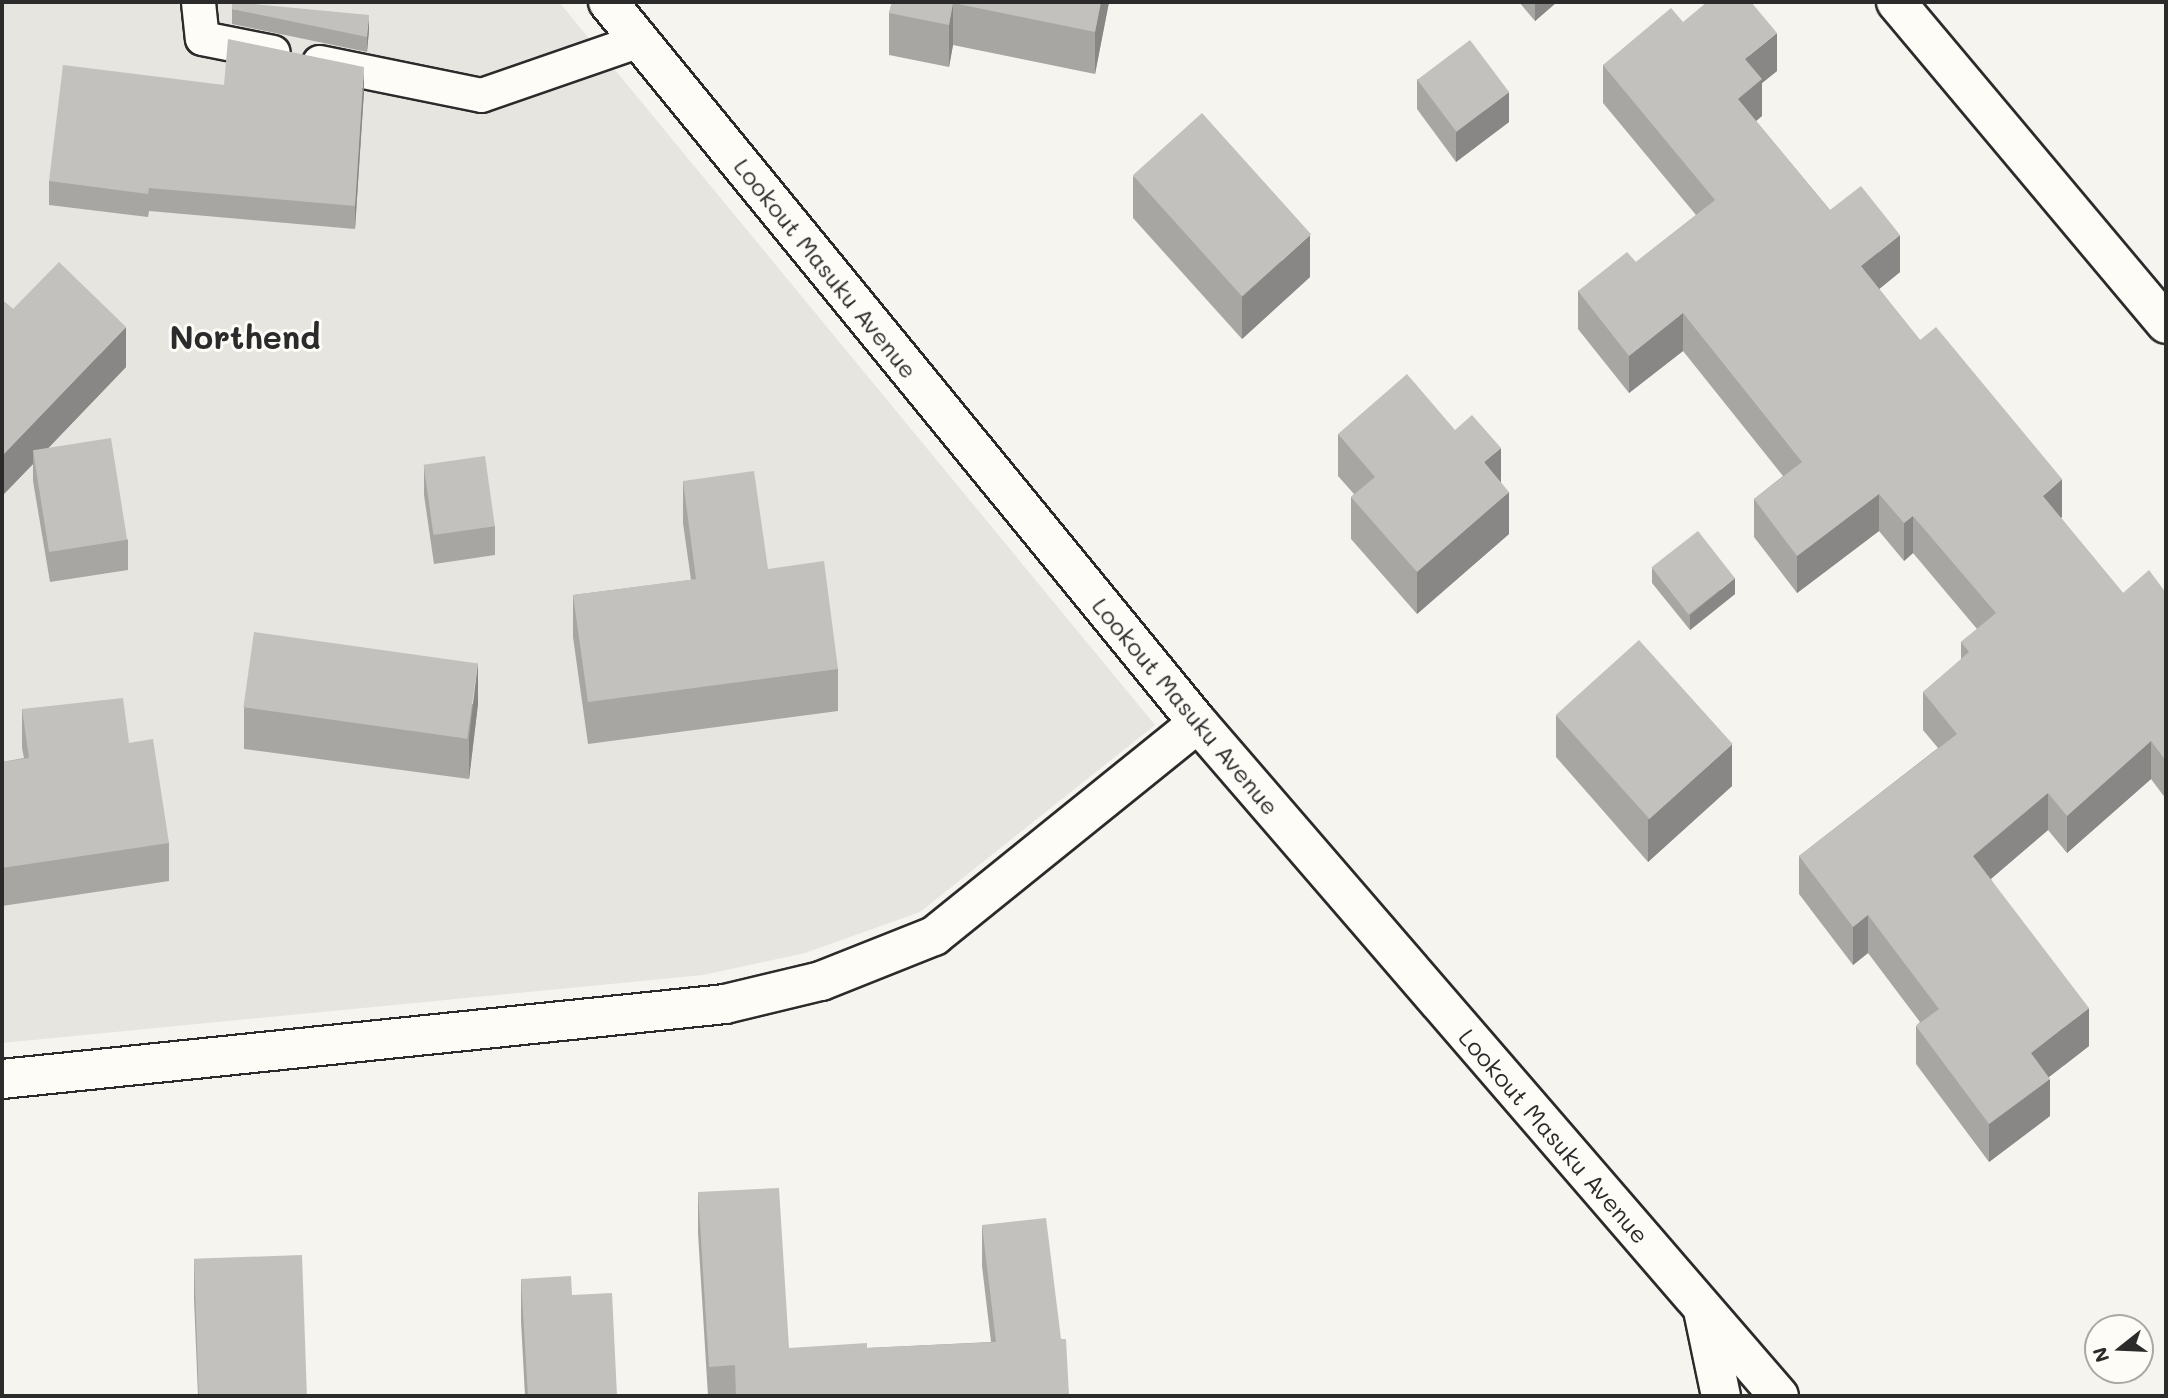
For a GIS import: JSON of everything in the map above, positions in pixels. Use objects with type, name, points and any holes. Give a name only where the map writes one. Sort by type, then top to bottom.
[{"type":"street","name":"Lookout Masuku Avenue","points":[[608,2],[1198,723],[1779,1396]]},
{"type":"street","points":[[1896,2],[2166,324]]},
{"type":"street","points":[[2,1079],[725,1004],[821,981],[934,936],[1198,723]]},
{"type":"street","points":[[1703,1308],[1721,1396]]},
{"type":"lane","points":[[198,2],[202,38],[481,95],[640,40]]},
{"type":"shaded area","points":[[2,2],[559,2],[1155,725],[920,912],[805,953],[703,975],[2,1043]]},
{"type":"building","points":[[232,2],[369,15],[367,37],[232,9]]},
{"type":"building","points":[[892,2],[1101,2],[1095,32],[953,3],[949,25],[889,13]]},
{"type":"building","points":[[1707,2],[1751,2],[1777,33],[1745,59],[1762,79],[1738,99],[1830,210],[1861,186],[1900,235],[1861,266],[1920,340],[1936,327],[2062,479],[2043,496],[2123,593],[2149,570],[2166,593],[2166,761],[2151,741],[2067,816],[2048,793],[1973,856],[2089,1008],[2031,1053],[2050,1079],[1989,1124],[1916,1026],[1939,1009],[1868,915],[1853,927],[1799,856],[1957,734],[1923,692],[1969,652],[1961,642],[1996,613],[1913,516],[1904,523],[1879,494],[1797,556],[1754,499],[1802,462],[1683,313],[1629,356],[1578,291],[1627,252],[1636,262],[1715,200],[1603,65],[1671,8],[1683,22]]},
{"type":"building","points":[[228,39],[364,67],[355,206],[149,188],[148,194],[49,181],[63,65],[224,85]]},
{"type":"building","points":[[1470,40],[1509,92],[1456,132],[1417,80]]},
{"type":"building","points":[[1202,113],[1311,234],[1242,296],[1133,175]]},
{"type":"building","points":[[59,262],[126,327],[2,456],[2,300],[13,309]]},
{"type":"building","points":[[1407,374],[1455,430],[1472,415],[1501,448],[1484,462],[1509,492],[1417,572],[1351,497],[1375,477],[1338,434]]},
{"type":"building","points":[[111,438],[127,540],[49,552],[33,450]]},
{"type":"building","points":[[485,456],[495,526],[433,535],[424,465]]},
{"type":"building","points":[[754,471],[768,569],[824,561],[838,669],[588,702],[573,595],[696,579],[683,481]]},
{"type":"building","points":[[1698,531],[1735,578],[1688,615],[1652,567]]},
{"type":"building","points":[[254,632],[478,663],[467,739],[243,707]]},
{"type":"building","points":[[1639,640],[1733,744],[1649,819],[1556,715]]},
{"type":"building","points":[[123,698],[129,743],[153,739],[169,843],[2,868],[2,762],[29,758],[22,709]]},
{"type":"building","points":[[779,1188],[789,1348],[867,1343],[867,1348],[996,1342],[982,1225],[1046,1218],[1061,1339],[1066,1339],[1069,1396],[736,1396],[735,1365],[709,1367],[698,1192]]},
{"type":"building","points":[[302,1255],[307,1396],[199,1396],[194,1259]]},
{"type":"building","points":[[571,1276],[572,1295],[612,1293],[617,1396],[528,1396],[521,1279]]},
{"type":"district","name":"Northend","points":[[245,336]]}]
